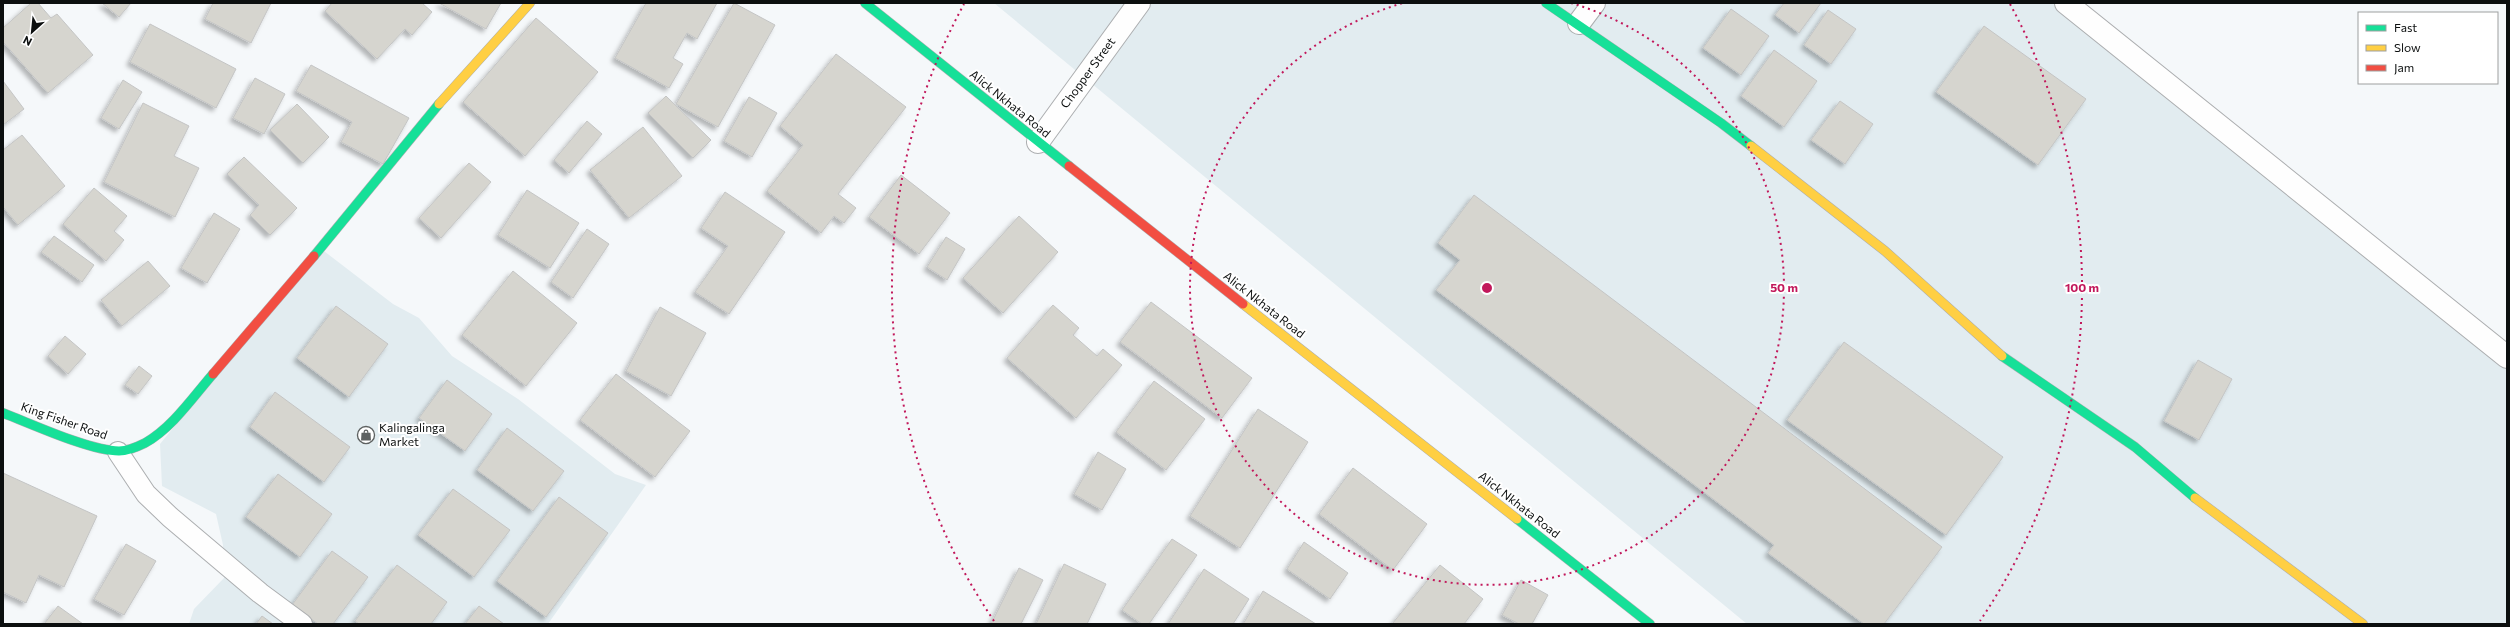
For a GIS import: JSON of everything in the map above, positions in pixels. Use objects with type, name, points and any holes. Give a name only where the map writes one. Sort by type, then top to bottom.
[{"type":"street","points":[[118,452],[138,447],[154,439],[178,414],[352,213],[450,90],[530,3]]},
{"type":"street","name":"Alick Nkhata Road","points":[[865,3],[1038,142],[1650,624]]},
{"type":"street","name":"Chopper Street","points":[[1038,142],[1139,3]]},
{"type":"street","points":[[1546,3],[1579,23],[1721,123],[1885,251],[2006,360],[2135,447],[2197,500],[2363,624]]},
{"type":"street","points":[[1579,23],[1594,3]]},
{"type":"street","points":[[2066,3],[2507,357]]},
{"type":"street","name":"King Fisher Road","points":[[3,413],[118,452]]},
{"type":"lane","points":[[118,452],[146,494],[170,517],[260,593],[302,624]]},
{"type":"shaded area","points":[[994,3],[2055,3],[2507,369],[2507,624],[1747,624]]},
{"type":"shaded area","name":"Kalingalinga Market","points":[[320,248],[393,304],[419,318],[452,356],[518,399],[615,474],[646,485],[548,624],[189,624],[194,609],[224,578],[223,545],[216,514],[162,486],[160,444]]},
{"type":"building","points":[[31,3],[38,3],[51,18],[57,14],[93,55],[48,93],[3,42],[3,28]]},
{"type":"building","points":[[102,3],[131,3],[119,17]]},
{"type":"building","points":[[213,3],[271,3],[251,43],[205,19]]},
{"type":"building","points":[[332,3],[422,3],[432,12],[412,35],[405,29],[377,59],[325,11]]},
{"type":"building","points":[[439,3],[501,3],[486,29]]},
{"type":"building","points":[[646,3],[717,3],[697,39],[687,33],[673,58],[683,64],[669,88],[615,58]]},
{"type":"building","points":[[734,3],[775,25],[718,127],[676,104]]},
{"type":"building","points":[[1784,3],[1821,3],[1799,33],[1775,15]]},
{"type":"building","points":[[1731,9],[1769,36],[1741,75],[1703,48]]},
{"type":"building","points":[[1828,10],[1856,29],[1831,64],[1804,45]]},
{"type":"building","points":[[536,18],[598,72],[525,156],[463,102]]},
{"type":"building","points":[[150,24],[236,69],[216,108],[130,62]]},
{"type":"building","points":[[1984,26],[2086,99],[2038,165],[1936,92]]},
{"type":"building","points":[[1774,50],[1817,81],[1784,127],[1741,96]]},
{"type":"building","points":[[836,54],[906,107],[838,194],[856,208],[844,223],[834,216],[821,233],[767,191],[803,145],[780,126]]},
{"type":"building","points":[[311,65],[409,118],[383,164],[341,142],[352,122],[296,91]]},
{"type":"building","points":[[255,78],[285,94],[264,134],[233,118]]},
{"type":"building","points":[[123,80],[142,92],[119,129],[101,118]]},
{"type":"building","points":[[3,81],[24,109],[3,125]]},
{"type":"building","points":[[666,96],[711,140],[693,158],[648,113]]},
{"type":"building","points":[[749,97],[777,113],[752,157],[724,141]]},
{"type":"building","points":[[1840,101],[1873,124],[1845,164],[1811,140]]},
{"type":"building","points":[[143,103],[189,126],[174,156],[199,168],[175,217],[104,182]]},
{"type":"building","points":[[297,104],[329,137],[303,163],[270,130]]},
{"type":"building","points":[[587,121],[602,134],[569,173],[554,160]]},
{"type":"building","points":[[643,127],[682,176],[629,218],[590,170]]},
{"type":"building","points":[[22,135],[65,186],[18,225],[3,207],[3,150]]},
{"type":"building","points":[[244,157],[297,208],[270,235],[250,215],[259,205],[227,174]]},
{"type":"building","points":[[469,163],[491,182],[441,238],[419,218]]},
{"type":"building","points":[[901,175],[950,213],[919,254],[869,217]]},
{"type":"building","points":[[94,188],[127,216],[114,231],[124,240],[106,261],[63,224]]},
{"type":"building","points":[[527,190],[579,223],[550,268],[498,235]]},
{"type":"building","points":[[725,192],[785,232],[729,314],[695,292],[728,246],[701,228]]},
{"type":"building","points":[[1474,195],[1942,547],[1884,624],[1864,624],[1768,553],[1774,545],[1436,290],[1460,260],[1438,243]]},
{"type":"building","points":[[214,213],[240,229],[207,283],[181,268]]},
{"type":"building","points":[[1019,216],[1058,252],[1003,313],[963,278]]},
{"type":"building","points":[[587,229],[609,244],[573,298],[551,282]]},
{"type":"building","points":[[54,236],[94,265],[82,282],[41,252]]},
{"type":"building","points":[[946,237],[965,249],[947,280],[927,267]]},
{"type":"building","points":[[148,261],[170,286],[122,326],[101,300]]},
{"type":"building","points":[[513,271],[577,323],[526,386],[462,335]]},
{"type":"building","points":[[1151,302],[1252,378],[1222,418],[1120,342]]},
{"type":"building","points":[[1053,305],[1079,328],[1073,335],[1097,356],[1103,349],[1122,365],[1076,418],[1007,358]]},
{"type":"building","points":[[336,306],[388,344],[349,397],[297,358]]},
{"type":"building","points":[[660,307],[706,333],[671,396],[626,371]]},
{"type":"building","points":[[65,336],[86,354],[68,374],[48,356]]},
{"type":"building","points":[[1844,342],[2003,457],[1946,535],[1787,420]]},
{"type":"building","points":[[2198,360],[2232,379],[2199,440],[2164,421]]},
{"type":"building","points":[[139,366],[152,376],[138,394],[125,385]]},
{"type":"building","points":[[616,374],[690,431],[655,477],[580,420]]},
{"type":"building","points":[[447,380],[492,414],[465,451],[419,418]]},
{"type":"building","points":[[1154,381],[1205,419],[1166,470],[1116,432]]},
{"type":"building","points":[[275,392],[350,447],[324,482],[250,427]]},
{"type":"building","points":[[1258,409],[1308,442],[1240,548],[1190,516]]},
{"type":"building","points":[[507,428],[564,471],[533,511],[477,470]]},
{"type":"building","points":[[1098,452],[1126,469],[1102,510],[1074,494]]},
{"type":"building","points":[[1353,468],[1427,524],[1393,570],[1319,514]]},
{"type":"building","points":[[3,473],[97,516],[64,587],[39,575],[26,603],[3,592]]},
{"type":"building","points":[[278,474],[332,514],[300,557],[246,517]]},
{"type":"building","points":[[453,489],[510,530],[474,577],[418,535]]},
{"type":"building","points":[[559,497],[608,533],[546,617],[497,581]]},
{"type":"building","points":[[1172,539],[1197,555],[1149,624],[1142,624],[1122,610]]},
{"type":"building","points":[[1304,542],[1348,573],[1330,599],[1287,569]]},
{"type":"building","points":[[126,544],[156,561],[124,615],[94,599]]},
{"type":"building","points":[[332,551],[368,577],[333,624],[318,624],[292,605]]},
{"type":"building","points":[[1064,564],[1106,584],[1087,624],[1036,624]]},
{"type":"building","points":[[397,565],[447,602],[431,624],[359,624],[355,621]]},
{"type":"building","points":[[1440,565],[1483,599],[1464,624],[1392,624]]},
{"type":"building","points":[[1019,568],[1043,580],[1021,624],[991,624]]},
{"type":"building","points":[[1204,569],[1249,599],[1233,624],[1168,624]]},
{"type":"building","points":[[1521,580],[1548,595],[1532,624],[1519,624],[1502,615]]},
{"type":"building","points":[[1263,591],[1316,624],[1243,624]]},
{"type":"building","points":[[58,606],[83,624],[44,624]]},
{"type":"building","points":[[479,606],[504,624],[465,624]]},
{"type":"building","points":[[262,616],[273,624],[256,624]]},
{"type":"traffic: fast","points":[[865,3],[1069,166]]},
{"type":"traffic: fast","points":[[1546,3],[1721,123],[1751,146]]},
{"type":"traffic: fast","points":[[314,256],[439,104]]},
{"type":"traffic: fast","points":[[2002,356],[2135,447],[2195,498]]},
{"type":"traffic: fast","points":[[3,413],[93,447],[107,450],[125,450],[145,443],[155,437],[182,412],[213,374]]},
{"type":"traffic: fast","points":[[1517,519],[1650,624]]},
{"type":"traffic: slow","points":[[439,104],[530,3]]},
{"type":"traffic: slow","points":[[1751,146],[1885,251],[2002,356]]},
{"type":"traffic: slow","points":[[1243,304],[1517,519]]},
{"type":"traffic: slow","points":[[2195,498],[2363,624]]},
{"type":"traffic: jam","points":[[1069,166],[1243,304]]},
{"type":"traffic: jam","points":[[213,374],[314,256]]},
{"type":"place","name":"Kalingalinga Market","points":[[366,435]]}]
